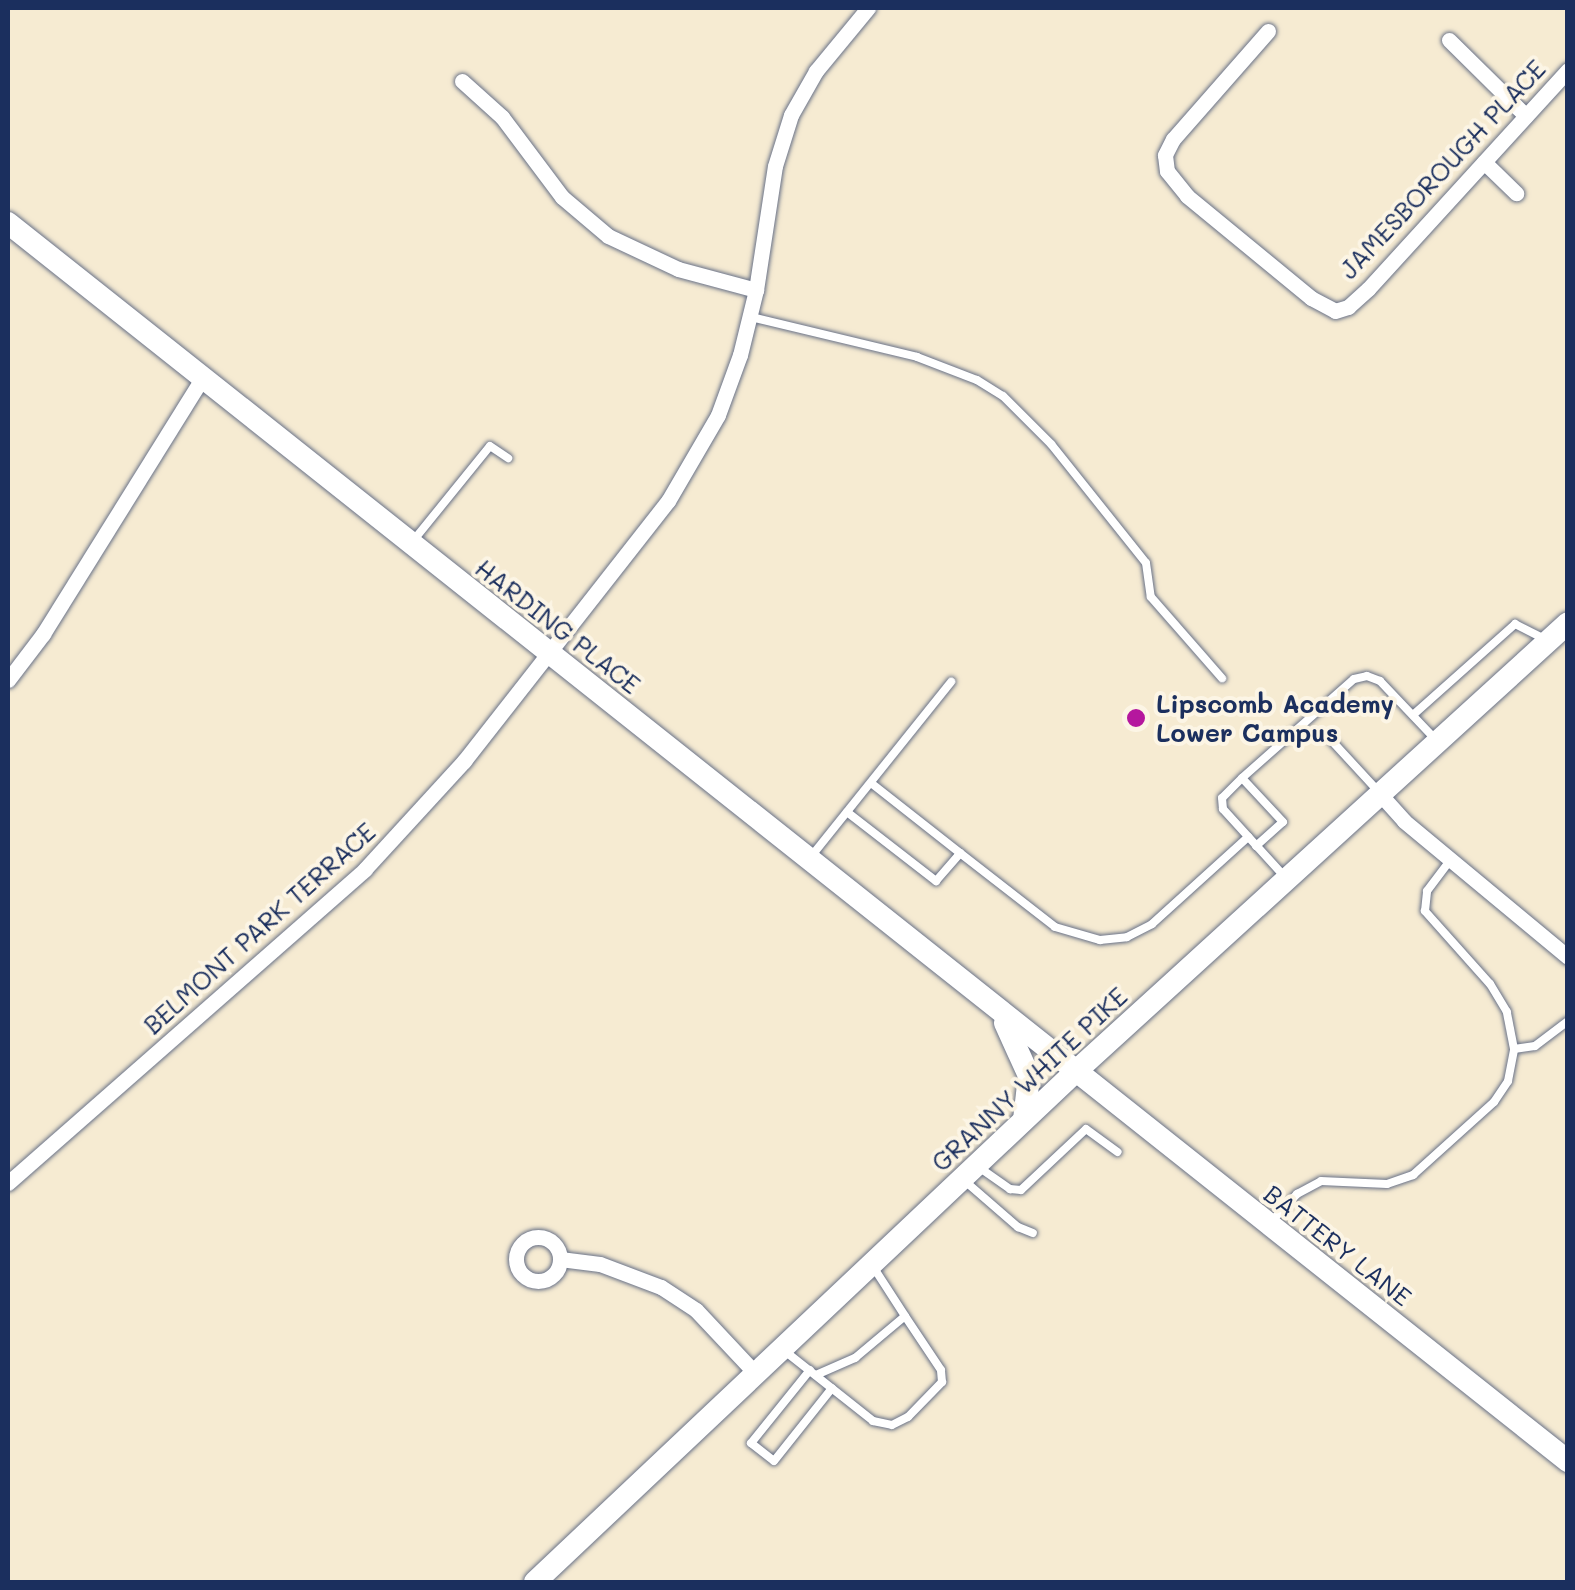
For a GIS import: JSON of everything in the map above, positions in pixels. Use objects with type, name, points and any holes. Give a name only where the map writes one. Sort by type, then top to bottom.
[{"type":"main road","name":"HARDING PLACE","points":[[8,223],[1074,1073]]},
{"type":"main road","name":"GRANNY WHITE PIKE","points":[[535,1582],[1074,1073],[1568,623]]},
{"type":"main road","points":[[998,1011],[1029,1076],[1024,1120]]},
{"type":"main road","name":"BATTERY LANE","points":[[1074,1073],[1568,1460]]},
{"type":"street","name":"BELMONT PARK TERRACE","points":[[8,1184],[366,869],[464,760],[690,466],[718,415],[751,317],[775,166],[790,115],[810,78],[868,8]]},
{"type":"street","name":"JAMESBOROUGH PLACE","points":[[1268,31],[1173,139],[1165,162],[1170,179],[1187,196],[1325,307],[1338,312],[1353,303],[1568,70]]},
{"type":"street","points":[[1449,40],[1526,116]]},
{"type":"street","points":[[462,81],[502,117],[562,197],[608,236],[678,269],[756,290]]},
{"type":"street","points":[[1484,162],[1516,193]]},
{"type":"street","points":[[8,680],[44,634],[202,379]]},
{"type":"street","points":[[1380,794],[1450,860],[1568,957]]},
{"type":"street","points":[[560,1259],[600,1264],[661,1287],[696,1310],[756,1374]]},
{"type":"lane","points":[[751,317],[889,348],[964,374],[1003,396],[1051,444],[1146,563],[1151,597],[1160,612],[1222,678]]},
{"type":"lane","points":[[410,544],[490,446],[508,458]]},
{"type":"lane","points":[[1413,715],[1515,624],[1548,640]]},
{"type":"lane","points":[[1286,878],[1220,804],[1242,778],[1354,678],[1380,681],[1438,741]]},
{"type":"lane","points":[[808,860],[951,682]]},
{"type":"lane","points":[[1331,740],[1380,794]]},
{"type":"lane","points":[[1242,778],[1283,822],[1256,846]]},
{"type":"lane","points":[[871,782],[1055,927],[1100,940],[1127,936],[1152,924],[1248,838]]},
{"type":"lane","points":[[847,812],[936,881],[960,852]]},
{"type":"lane","points":[[1269,1226],[1297,1194],[1321,1181],[1387,1184],[1412,1175],[1494,1102],[1508,1080],[1514,1049],[1512,1024],[1500,998],[1425,910],[1427,890],[1450,860]]},
{"type":"lane","points":[[1514,1049],[1535,1046],[1568,1021]]},
{"type":"lane","points":[[969,1172],[1021,1190],[1086,1129],[1118,1152]]},
{"type":"lane","points":[[969,1172],[1018,1227],[1033,1233]]},
{"type":"lane","points":[[783,1349],[873,1422],[899,1422],[942,1382],[941,1370],[872,1265]]},
{"type":"lane","points":[[832,1388],[774,1461],[751,1443],[813,1372],[855,1358],[905,1316]]},
{"type":"place","name":"Lipscomb Academy Lower Campus","points":[[1136,718]]}]
